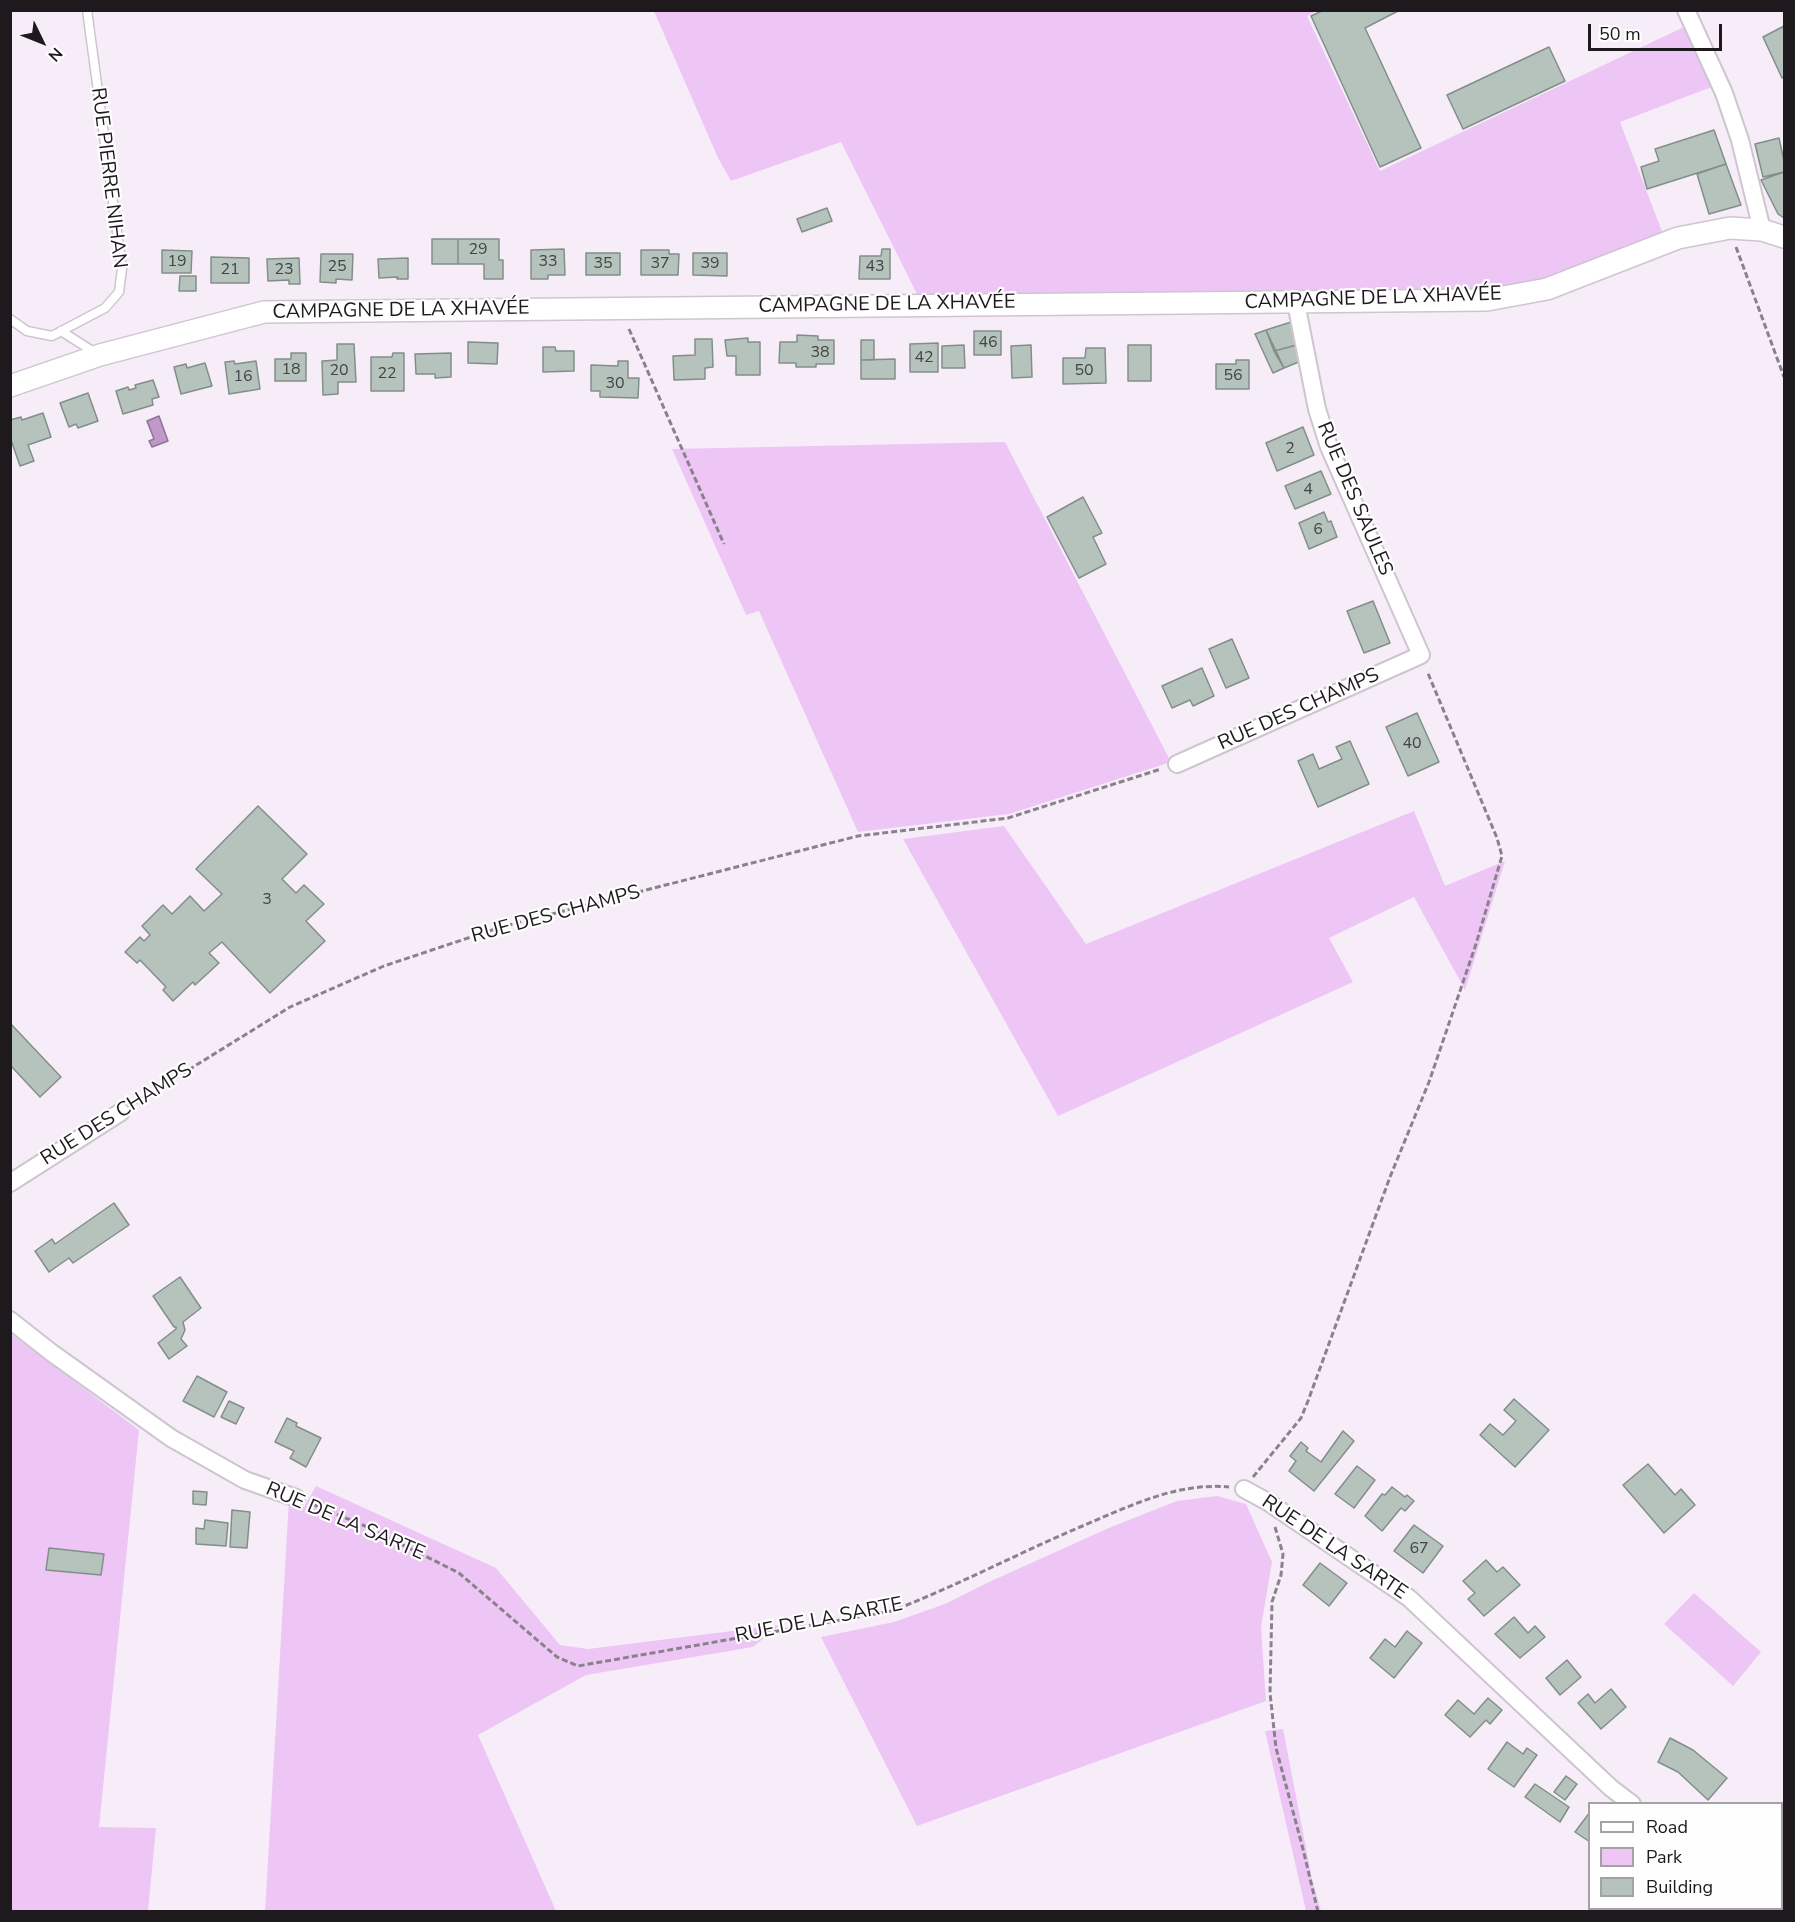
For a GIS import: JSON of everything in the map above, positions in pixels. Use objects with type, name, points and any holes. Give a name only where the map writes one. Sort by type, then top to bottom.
[{"type":"street","points":[[1686,10],[1724,93],[1740,140],[1762,230]]},
{"type":"street","name":"CAMPAGNE DE LA XHAVÉE","points":[[10,386],[100,355],[264,312],[1487,300],[1547,289],[1678,238],[1730,228],[1762,230],[1785,237]]},
{"type":"street","name":"RUE DES SAULES","points":[[1296,303],[1317,409],[1329,447],[1420,656]]},
{"type":"street","name":"RUE DES CHAMPS","points":[[1177,764],[1420,656]]},
{"type":"street","name":"RUE DES CHAMPS","points":[[10,1183],[121,1112]]},
{"type":"street","name":"RUE DE LA SARTE","points":[[10,1320],[171,1438],[244,1480],[296,1498]]},
{"type":"street","name":"RUE DE LA SARTE","points":[[1244,1490],[1268,1502],[1409,1598],[1611,1788],[1631,1802]]},
{"type":"lane","name":"RUE PIERRE NIHAN","points":[[10,319],[27,331],[52,336],[105,308],[119,292],[122,269],[87,10]]},
{"type":"lane","points":[[61,331],[100,355]]},
{"type":"path","points":[[1730,228],[1785,377]]},
{"type":"path","points":[[622,308],[724,544]]},
{"type":"path","points":[[1244,1490],[1258,1469],[1301,1418],[1308,1401],[1390,1176],[1429,1082],[1476,944],[1502,856],[1497,838],[1420,656]]},
{"type":"path","name":"RUE DES CHAMPS","points":[[121,1112],[290,1007],[384,966],[501,927],[858,836],[1008,818],[1150,773]]},
{"type":"path","name":"RUE DE LA SARTE","points":[[296,1498],[364,1526],[459,1573],[557,1657],[578,1666],[892,1611],[941,1592],[1022,1552],[1150,1497],[1192,1488],[1227,1486],[1244,1490]]},
{"type":"path","points":[[1268,1502],[1283,1554],[1281,1575],[1272,1602],[1270,1693],[1276,1748],[1318,1911]]},
{"type":"green space","points":[[654,11],[1317,11],[1307,16],[1380,171],[1684,27],[1714,86],[1620,122],[1663,234],[1543,283],[1475,296],[920,300],[841,142],[731,181],[718,158]]},
{"type":"green space","points":[[1005,442],[1171,762],[1009,814],[858,832],[759,611],[746,615],[672,449]]},
{"type":"green space","points":[[1414,811],[1445,886],[1505,861],[1465,990],[1414,897],[1329,938],[1353,982],[1058,1116],[903,839],[1004,826],[1086,944]]},
{"type":"green space","points":[[10,1333],[139,1430],[99,1827],[156,1828],[148,1911],[11,1911]]},
{"type":"green space","points":[[316,1486],[496,1568],[560,1645],[588,1649],[780,1625],[753,1647],[586,1675],[478,1735],[556,1911],[265,1912],[289,1500],[304,1507]]},
{"type":"green space","points":[[1217,1496],[1246,1504],[1272,1562],[1261,1627],[1266,1701],[917,1826],[821,1637],[894,1622],[945,1604],[1111,1527],[1177,1501]]},
{"type":"green space","points":[[1694,1593],[1761,1652],[1733,1686],[1664,1624]]},
{"type":"green space","points":[[1283,1729],[1312,1879],[1321,1911],[1306,1911],[1265,1731]]},
{"type":"shaded area","points":[[159,416],[168,441],[152,447],[149,441],[154,439],[147,421]]},
{"type":"building","points":[[1324,10],[1400,10],[1365,28],[1421,148],[1380,167],[1311,16]]},
{"type":"building","points":[[1784,26],[1784,77],[1782,78],[1763,37]]},
{"type":"building","points":[[1549,47],[1565,81],[1463,129],[1447,95]]},
{"type":"building","points":[[1714,130],[1726,164],[1647,189],[1641,167],[1659,161],[1655,149]]},
{"type":"building","points":[[1779,138],[1784,172],[1763,177],[1755,144]]},
{"type":"building","points":[[1726,164],[1741,205],[1709,214],[1697,174]]},
{"type":"building","points":[[1784,172],[1784,218],[1778,214],[1761,180]]},
{"type":"building","points":[[827,208],[832,221],[802,232],[797,219]]},
{"type":"building","points":[[432,239],[458,239],[458,264],[432,264]]},
{"type":"building","points":[[458,239],[499,239],[499,260],[503,260],[503,279],[484,279],[484,264],[458,264]]},
{"type":"building","points":[[564,249],[565,275],[548,275],[548,279],[531,279],[531,250]]},
{"type":"building","points":[[882,249],[890,249],[890,279],[859,279],[860,256],[881,256]]},
{"type":"building","points":[[162,250],[192,251],[191,273],[162,273]]},
{"type":"building","points":[[641,250],[669,250],[669,254],[679,254],[678,275],[641,275]]},
{"type":"building","points":[[586,253],[620,253],[620,275],[586,275]]},
{"type":"building","points":[[693,253],[727,253],[727,276],[693,275]]},
{"type":"building","points":[[321,254],[353,254],[352,280],[336,279],[336,283],[320,282]]},
{"type":"building","points":[[211,257],[249,258],[249,283],[211,283]]},
{"type":"building","points":[[299,258],[300,284],[289,284],[289,280],[268,281],[267,259]]},
{"type":"building","points":[[408,258],[408,279],[379,278],[378,259]]},
{"type":"building","points":[[180,276],[196,276],[196,291],[179,291]]},
{"type":"building","points":[[1291,322],[1297,345],[1274,351],[1266,330]]},
{"type":"building","points":[[1266,330],[1284,368],[1273,373],[1255,334]]},
{"type":"building","points":[[974,331],[1001,331],[1001,355],[974,355]]},
{"type":"building","points":[[797,335],[818,336],[818,340],[834,340],[834,364],[796,367],[796,363],[779,363],[780,342],[797,342]]},
{"type":"building","points":[[748,338],[748,342],[760,342],[760,375],[736,375],[736,356],[727,356],[725,340]]},
{"type":"building","points":[[695,339],[712,339],[713,367],[705,368],[705,379],[674,380],[673,356],[695,355]]},
{"type":"building","points":[[861,340],[874,340],[874,360],[861,360]]},
{"type":"building","points":[[468,342],[498,343],[497,364],[468,363]]},
{"type":"building","points":[[938,343],[938,372],[910,372],[910,344]]},
{"type":"building","points":[[337,344],[354,344],[356,382],[338,382],[338,394],[323,395],[322,361],[337,360]]},
{"type":"building","points":[[964,345],[965,368],[942,368],[942,346]]},
{"type":"building","points":[[1031,345],[1032,377],[1012,378],[1011,346]]},
{"type":"building","points":[[1128,345],[1151,345],[1151,381],[1128,381]]},
{"type":"building","points":[[1297,345],[1301,361],[1284,368],[1274,351]]},
{"type":"building","points":[[543,347],[555,347],[556,351],[574,351],[574,371],[543,372]]},
{"type":"building","points":[[1086,348],[1105,348],[1106,383],[1063,384],[1063,358],[1085,358]]},
{"type":"building","points":[[291,353],[306,353],[306,381],[275,381],[275,359],[291,359]]},
{"type":"building","points":[[393,353],[404,353],[404,391],[371,391],[371,357],[392,357]]},
{"type":"building","points":[[451,353],[451,377],[435,378],[435,374],[416,374],[415,354]]},
{"type":"building","points":[[895,359],[895,379],[861,379],[861,360]]},
{"type":"building","points":[[1236,360],[1249,360],[1249,389],[1216,389],[1216,364],[1236,364]]},
{"type":"building","points":[[234,361],[235,364],[256,361],[260,389],[229,394],[225,362]]},
{"type":"building","points":[[618,361],[628,361],[628,378],[639,378],[638,398],[600,397],[600,391],[591,391],[591,365],[618,366]]},
{"type":"building","points":[[205,363],[212,386],[181,394],[174,367],[186,364],[187,368]]},
{"type":"building","points":[[153,380],[159,397],[152,399],[153,405],[123,414],[116,391],[128,387],[129,390],[136,388],[135,385]]},
{"type":"building","points":[[88,393],[98,421],[78,428],[76,424],[69,427],[60,403]]},
{"type":"building","points":[[43,413],[51,437],[28,445],[34,461],[20,466],[10,437],[10,420],[21,417],[22,420]]},
{"type":"building","points":[[1303,427],[1314,455],[1277,471],[1266,443]]},
{"type":"building","points":[[1321,471],[1331,494],[1295,509],[1285,486]]},
{"type":"building","points":[[1083,497],[1102,533],[1093,537],[1106,564],[1079,578],[1047,517]]},
{"type":"building","points":[[1324,512],[1328,522],[1331,521],[1337,537],[1309,549],[1299,523]]},
{"type":"building","points":[[1373,601],[1390,643],[1364,653],[1347,611]]},
{"type":"building","points":[[1232,639],[1249,678],[1226,688],[1209,649]]},
{"type":"building","points":[[1202,668],[1214,696],[1193,706],[1190,700],[1172,708],[1162,686]]},
{"type":"building","points":[[1417,713],[1439,762],[1408,776],[1386,727]]},
{"type":"building","points":[[1350,741],[1369,784],[1318,807],[1298,761],[1313,754],[1319,769],[1342,759],[1336,747]]},
{"type":"building","points":[[258,806],[307,854],[282,879],[296,893],[304,885],[324,904],[306,921],[325,941],[270,993],[222,942],[209,953],[219,963],[195,985],[193,982],[173,1001],[163,990],[166,987],[140,960],[137,963],[125,952],[140,937],[144,941],[150,935],[142,926],[163,905],[172,914],[190,896],[204,911],[222,894],[196,869]]},
{"type":"building","points":[[10,1023],[61,1077],[40,1097],[10,1065]]},
{"type":"building","points":[[114,1203],[129,1225],[73,1263],[69,1258],[49,1272],[35,1251],[52,1239],[55,1244]]},
{"type":"building","points":[[180,1277],[201,1308],[183,1322],[185,1330],[181,1339],[187,1346],[169,1359],[158,1343],[176,1327],[153,1296]]},
{"type":"building","points":[[197,1376],[227,1392],[214,1417],[183,1401]]},
{"type":"building","points":[[1514,1399],[1549,1430],[1515,1467],[1480,1435],[1490,1424],[1503,1435],[1516,1421],[1504,1410]]},
{"type":"building","points":[[229,1401],[244,1408],[236,1424],[221,1417]]},
{"type":"building","points":[[287,1418],[297,1423],[296,1426],[321,1438],[306,1467],[290,1458],[294,1451],[275,1442]]},
{"type":"building","points":[[1343,1431],[1354,1441],[1314,1491],[1289,1471],[1296,1461],[1290,1456],[1301,1442],[1308,1448],[1306,1451],[1321,1462]]},
{"type":"building","points":[[1648,1464],[1675,1495],[1681,1489],[1695,1505],[1664,1533],[1623,1485]]},
{"type":"building","points":[[1357,1466],[1375,1480],[1354,1508],[1335,1494]]},
{"type":"building","points":[[1392,1487],[1414,1501],[1405,1511],[1401,1508],[1382,1531],[1365,1516],[1382,1494],[1385,1495]]},
{"type":"building","points":[[193,1491],[207,1492],[206,1505],[193,1504]]},
{"type":"building","points":[[232,1510],[250,1512],[247,1548],[230,1547]]},
{"type":"building","points":[[205,1520],[228,1523],[226,1546],[196,1544],[196,1528],[204,1529]]},
{"type":"building","points":[[1414,1525],[1443,1546],[1423,1573],[1394,1551]]},
{"type":"building","points":[[49,1548],[104,1554],[101,1575],[46,1570]]},
{"type":"building","points":[[1486,1560],[1497,1572],[1503,1567],[1520,1585],[1484,1616],[1468,1599],[1475,1593],[1463,1581]]},
{"type":"building","points":[[1320,1563],[1347,1583],[1329,1606],[1303,1585]]},
{"type":"building","points":[[1514,1617],[1528,1633],[1535,1626],[1545,1637],[1520,1658],[1495,1634]]},
{"type":"building","points":[[1407,1631],[1422,1643],[1394,1678],[1370,1658],[1385,1639],[1395,1647]]},
{"type":"building","points":[[1567,1660],[1581,1677],[1560,1695],[1546,1678]]},
{"type":"building","points":[[1611,1689],[1626,1707],[1601,1729],[1578,1703],[1588,1694],[1595,1703]]},
{"type":"building","points":[[1488,1698],[1502,1710],[1490,1724],[1486,1720],[1470,1737],[1445,1715],[1458,1700],[1474,1714]]},
{"type":"building","points":[[1670,1738],[1693,1750],[1727,1778],[1708,1800],[1678,1772],[1658,1762]]},
{"type":"building","points":[[1507,1742],[1523,1754],[1527,1748],[1537,1755],[1514,1787],[1488,1769]]},
{"type":"building","points":[[1566,1776],[1577,1784],[1565,1800],[1554,1792]]},
{"type":"building","points":[[1535,1784],[1569,1807],[1560,1822],[1525,1797]]},
{"type":"building","points":[[1588,1815],[1588,1841],[1575,1832]]}]
